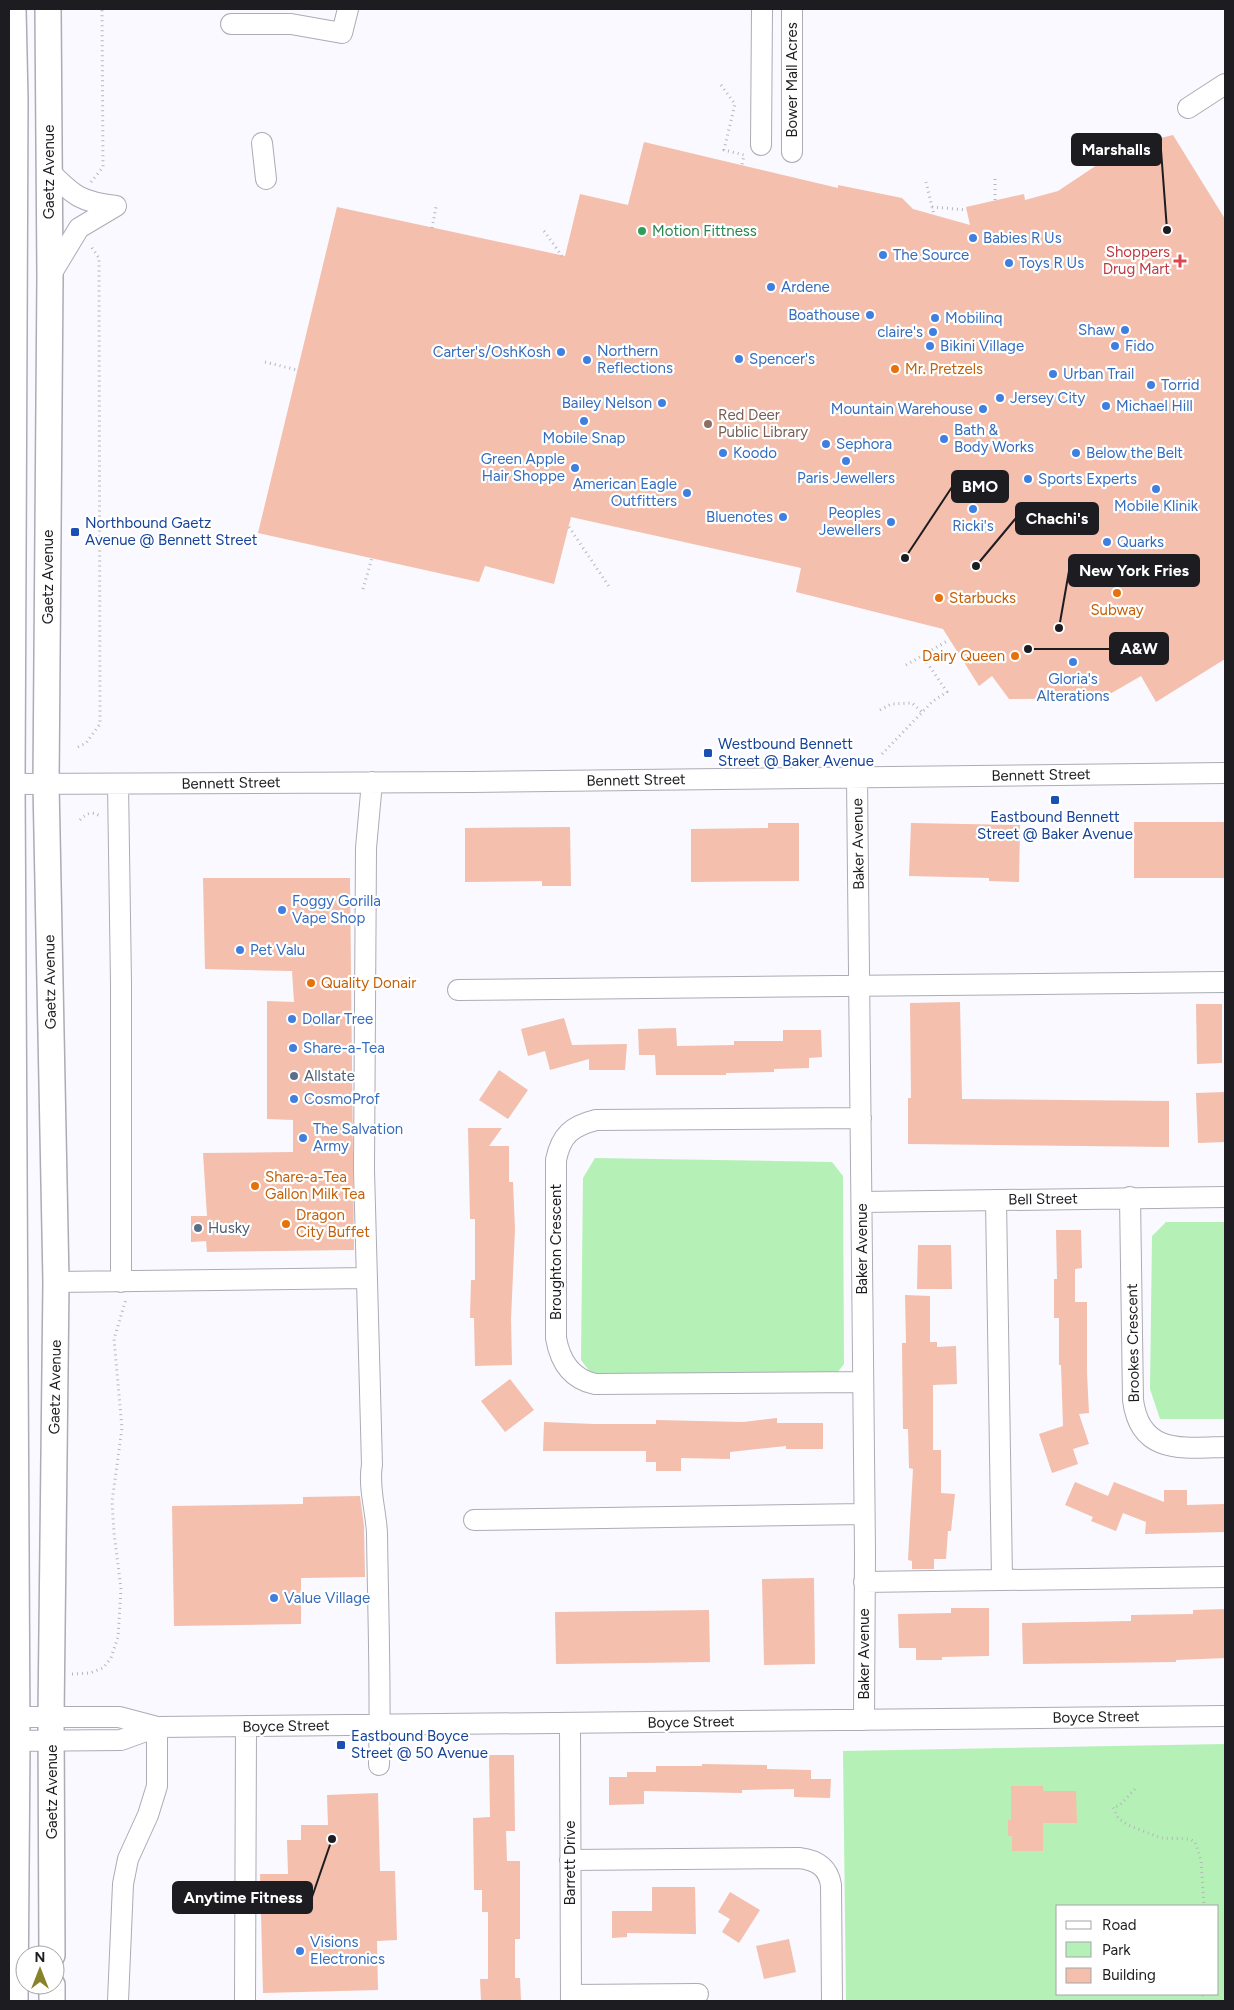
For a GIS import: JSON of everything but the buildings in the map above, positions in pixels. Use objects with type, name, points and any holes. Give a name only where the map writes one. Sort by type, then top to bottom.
[{"type":"main road","points":[[13,9],[15,100],[11,300],[12,1868],[15,2001]]},
{"type":"main road","name":"Gaetz Avenue","points":[[48,9],[50,276],[46,784],[56,1282],[51,1729],[52,1945]]},
{"type":"main road","points":[[9,131],[15,100]]},
{"type":"street","points":[[244,19],[291,24],[342,34],[348,9]]},
{"type":"street","name":"Bower Mall Acres","points":[[761,145],[762,9]]},
{"type":"street","name":"Bower Mall Acres","points":[[792,9],[792,152]]},
{"type":"street","points":[[1188,108],[1225,84]]},
{"type":"street","points":[[262,143],[266,178]]},
{"type":"street","points":[[50,172],[72,194],[86,200],[116,206],[78,228],[50,276]]},
{"type":"street","name":"Bennett Street","points":[[11,784],[857,778],[1225,773]]},
{"type":"street","name":"Baker Avenue","points":[[857,778],[862,1202],[864,1720]]},
{"type":"street","points":[[372,782],[366,848],[364,1170],[372,1465],[370,1474],[377,1523],[379,1765]]},
{"type":"street","points":[[118,784],[121,984],[121,1282]]},
{"type":"street","points":[[458,990],[1225,982]]},
{"type":"street","name":"Broughton Crescent","points":[[861,1118],[596,1120],[575,1126],[559,1146],[556,1160],[556,1338],[561,1358],[572,1373],[580,1379],[595,1384],[863,1382]]},
{"type":"street","name":"Brookes Crescent","points":[[1130,1197],[1133,1400],[1136,1416],[1146,1434],[1156,1442],[1183,1448],[1225,1447]]},
{"type":"street","name":"Bell Street","points":[[862,1202],[1225,1197]]},
{"type":"street","points":[[996,1200],[1002,1579]]},
{"type":"street","points":[[56,1282],[367,1278]]},
{"type":"street","points":[[474,1520],[864,1514]]},
{"type":"street","points":[[864,1582],[1225,1577]]},
{"type":"street","name":"Boyce Street","points":[[13,1729],[51,1729],[121,1740],[157,1727],[1225,1716]]},
{"type":"street","name":"Barrett Drive","points":[[570,1724],[571,1998]]},
{"type":"street","points":[[245,2001],[246,1726]]},
{"type":"street","points":[[118,2001],[123,1884],[128,1859],[148,1815],[157,1786],[157,1727]]},
{"type":"street","points":[[570,1860],[812,1859],[823,1866],[829,1875],[831,1885],[832,2001]]},
{"type":"street","points":[[571,1998],[698,1994]]},
{"type":"path","points":[[86,200],[87,188],[102,167],[102,9]]},
{"type":"path","points":[[721,85],[735,104],[724,150],[744,155],[742,165]]},
{"type":"path","points":[[995,178],[996,200]]},
{"type":"path","points":[[926,182],[934,215]]},
{"type":"path","points":[[432,228],[436,207]]},
{"type":"path","points":[[932,207],[967,210]]},
{"type":"path","points":[[78,228],[99,258],[100,724],[86,743],[78,747]]},
{"type":"path","points":[[544,231],[562,256]]},
{"type":"path","points":[[265,362],[297,370]]},
{"type":"path","points":[[569,527],[610,588]]},
{"type":"path","points":[[363,589],[372,558]]},
{"type":"path","points":[[906,665],[949,640]]},
{"type":"path","points":[[882,754],[933,701],[947,692],[922,656]]},
{"type":"path","points":[[880,710],[891,704],[912,703],[922,712]]},
{"type":"path","points":[[80,820],[86,814],[91,813],[104,818]]},
{"type":"path","points":[[69,1674],[90,1673],[103,1668],[111,1658],[118,1637],[121,1589],[112,1502],[122,1440],[121,1406],[114,1350],[117,1326],[127,1301],[121,1282]]},
{"type":"path","points":[[1135,1789],[1119,1806],[1113,1807],[1118,1818],[1128,1825],[1161,1838],[1190,1839],[1195,1842],[1201,1860],[1204,1905]]},
{"type":"green space","points":[[595,1158],[832,1162],[843,1176],[844,1364],[830,1382],[599,1384],[581,1360],[583,1178]]},
{"type":"green space","points":[[1166,1222],[1225,1222],[1225,1419],[1160,1419],[1150,1389],[1152,1236]]},
{"type":"green space","points":[[1225,1744],[1225,2001],[846,2001],[843,1751]]},
{"type":"place","name":"Marshalls","points":[[1167,230]]},
{"type":"place","name":"Motion Fittness","points":[[642,231]]},
{"type":"place","name":"Babies R Us","points":[[973,238]]},
{"type":"place","name":"The Source","points":[[883,255]]},
{"type":"place","name":"Shoppers Drug Mart","points":[[1180,261]]},
{"type":"place","name":"Toys R Us","points":[[1009,263]]},
{"type":"place","name":"Ardene","points":[[771,287]]},
{"type":"place","name":"Boathouse","points":[[870,315]]},
{"type":"place","name":"Mobilinq","points":[[935,318]]},
{"type":"place","name":"Shaw","points":[[1125,330]]},
{"type":"place","name":"claire's","points":[[933,332]]},
{"type":"place","name":"Bikini Village","points":[[930,346]]},
{"type":"place","name":"Fido","points":[[1115,346]]},
{"type":"place","name":"Carter's/OshKosh","points":[[561,352]]},
{"type":"place","name":"Spencer's","points":[[739,359]]},
{"type":"place","name":"Northern Reflections","points":[[587,360]]},
{"type":"place","name":"Mr. Pretzels","points":[[895,369]]},
{"type":"place","name":"Urban Trail","points":[[1053,374]]},
{"type":"place","name":"Torrid","points":[[1151,385]]},
{"type":"place","name":"Jersey City","points":[[1000,398]]},
{"type":"place","name":"Bailey Nelson","points":[[662,403]]},
{"type":"place","name":"Michael Hill","points":[[1106,406]]},
{"type":"place","name":"Mountain Warehouse","points":[[983,409]]},
{"type":"place","name":"Mobile Snap","points":[[584,421]]},
{"type":"place","name":"Red Deer Public Library","points":[[708,424]]},
{"type":"place","name":"Bath & Body Works","points":[[944,439]]},
{"type":"place","name":"Sephora","points":[[826,444]]},
{"type":"place","name":"Koodo","points":[[723,453]]},
{"type":"place","name":"Below the Belt","points":[[1076,453]]},
{"type":"place","name":"Paris Jewellers","points":[[846,461]]},
{"type":"place","name":"Green Apple Hair Shoppe","points":[[575,468]]},
{"type":"place","name":"Sports Experts","points":[[1028,479]]},
{"type":"place","name":"Mobile Klinik","points":[[1156,489]]},
{"type":"place","name":"American Eagle Outfitters","points":[[687,493]]},
{"type":"place","name":"Ricki's","points":[[973,509]]},
{"type":"place","name":"Bluenotes","points":[[783,517]]},
{"type":"place","name":"Peoples Jewellers","points":[[891,522]]},
{"type":"place","name":"Northbound Gaetz Avenue @ Bennett Street","points":[[75,532]]},
{"type":"place","name":"Quarks","points":[[1107,542]]},
{"type":"place","name":"BMO","points":[[905,558]]},
{"type":"place","name":"Chachi's","points":[[976,566]]},
{"type":"place","name":"Subway","points":[[1117,593]]},
{"type":"place","name":"Starbucks","points":[[939,598]]},
{"type":"place","name":"New York Fries","points":[[1059,628]]},
{"type":"place","name":"A&W","points":[[1028,649]]},
{"type":"place","name":"Dairy Queen","points":[[1015,656]]},
{"type":"place","name":"Gloria's Alterations","points":[[1073,662]]},
{"type":"place","name":"Westbound Bennett Street @ Baker Avenue","points":[[708,753]]},
{"type":"place","name":"Eastbound Bennett Street @ Baker Avenue","points":[[1055,800]]},
{"type":"place","name":"Foggy Gorilla Vape Shop","points":[[282,910]]},
{"type":"place","name":"Pet Valu","points":[[240,950]]},
{"type":"place","name":"Quality Donair","points":[[311,983]]},
{"type":"place","name":"Dollar Tree","points":[[292,1019]]},
{"type":"place","name":"Share-a-Tea","points":[[293,1048]]},
{"type":"place","name":"Allstate","points":[[294,1076]]},
{"type":"place","name":"CosmoProf","points":[[294,1099]]},
{"type":"place","name":"The Salvation Army","points":[[303,1138]]},
{"type":"place","name":"Share-a-Tea Gallon Milk Tea","points":[[255,1186]]},
{"type":"place","name":"Dragon City Buffet","points":[[286,1224]]},
{"type":"place","name":"Husky","points":[[198,1228]]},
{"type":"place","name":"Value Village","points":[[274,1598]]},
{"type":"place","name":"Eastbound Boyce Street @ 50 Avenue","points":[[341,1745]]},
{"type":"place","name":"Anytime Fitness","points":[[332,1839]]},
{"type":"place","name":"Visions Electronics","points":[[300,1951]]}]
